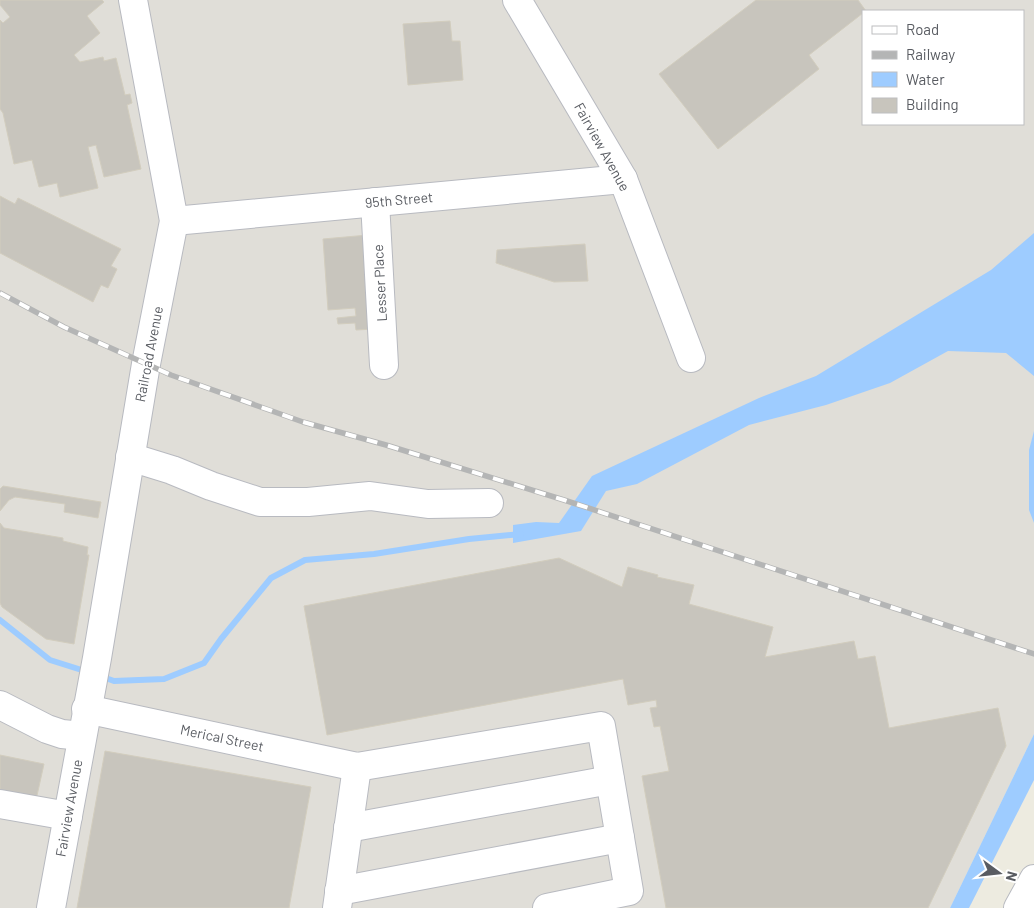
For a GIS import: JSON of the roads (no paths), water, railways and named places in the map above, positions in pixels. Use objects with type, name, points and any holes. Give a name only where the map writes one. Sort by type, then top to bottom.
[{"type":"street","name":"Railroad Avenue","points":[[88,700],[97,658],[130,457],[174,221],[133,0]]},
{"type":"street","name":"Fairview Avenue","points":[[517,0],[623,179],[691,358]]},
{"type":"street","name":"95th Street","points":[[174,221],[623,179]]},
{"type":"street","name":"Lesser Place","points":[[375,202],[384,365]]},
{"type":"street","points":[[130,457],[260,502],[308,502],[370,496],[428,504],[489,503]]},
{"type":"street","name":"Fairview Avenue","points":[[51,908],[88,700]]},
{"type":"street","name":"Merical Street","points":[[88,700],[357,766]]},
{"type":"street","points":[[0,705],[62,734],[82,736]]},
{"type":"street","points":[[547,908],[629,891],[601,726],[357,766],[338,900],[620,838]]},
{"type":"street","points":[[348,828],[610,780]]},
{"type":"street","points":[[0,804],[68,816]]},
{"type":"street","points":[[1018,908],[1034,879]]},
{"type":"water","points":[[1034,233],[1034,376],[1006,353],[948,351],[890,383],[826,405],[749,425],[637,484],[606,491],[581,531],[513,543],[513,525],[536,522],[559,523],[592,476],[759,398],[816,376],[991,270]]},
{"type":"water","points":[[1034,431],[1034,523],[1029,510],[1029,450]]},
{"type":"water","points":[[1034,734],[1034,780],[969,908],[950,908]]},
{"type":"waterway","points":[[100,676],[114,681],[164,679],[204,663],[221,639],[271,578],[305,560],[374,554],[469,539],[521,534]]},
{"type":"waterway","points":[[0,620],[50,660],[88,672]]},
{"type":"railway","points":[[0,293],[64,327],[171,375],[303,422],[386,445],[564,500],[1034,654]]}]
